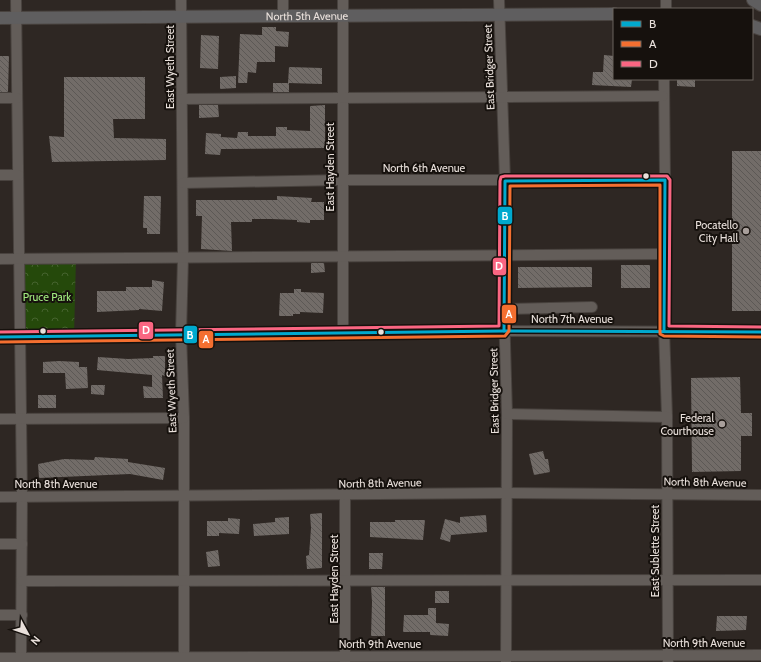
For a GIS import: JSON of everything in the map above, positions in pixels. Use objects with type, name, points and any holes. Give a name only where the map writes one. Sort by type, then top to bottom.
[{"type":"main road","points":[[752,0],[761,5]]},
{"type":"main road","name":"North 5th Avenue","points":[[0,18],[613,14]]},
{"type":"street","points":[[16,0],[22,496],[21,660]]},
{"type":"street","name":"East Wyeth Street","points":[[181,0],[183,258],[181,334],[184,418],[184,659]]},
{"type":"street","points":[[283,0],[283,16]]},
{"type":"street","name":"East Hayden Street","points":[[343,0],[343,333]]},
{"type":"street","name":"East Bridger Street","points":[[499,0],[504,181],[503,255],[507,414],[506,659]]},
{"type":"street","name":"East Sublette Street","points":[[664,80],[664,331],[667,417],[666,494],[668,658]]},
{"type":"street","points":[[182,100],[663,96]]},
{"type":"street","points":[[0,98],[17,98]]},
{"type":"street","points":[[0,175],[18,175]]},
{"type":"street","name":"North 6th Avenue","points":[[182,183],[342,180],[665,180]]},
{"type":"street","points":[[0,259],[664,254]]},
{"type":"street","points":[[504,309],[592,307]]},
{"type":"street","name":"North 7th Avenue","points":[[0,337],[504,331],[761,332]]},
{"type":"street","points":[[507,414],[667,417]]},
{"type":"street","points":[[0,419],[184,418]]},
{"type":"street","name":"North 8th Avenue","points":[[0,497],[345,496],[506,493],[761,495]]},
{"type":"street","name":"East Hayden Street","points":[[345,496],[345,659]]},
{"type":"street","points":[[0,544],[22,544]]},
{"type":"street","points":[[22,581],[761,580]]},
{"type":"street","points":[[0,615],[22,615]]},
{"type":"street","name":"North 9th Avenue","points":[[0,658],[21,660],[506,659],[668,658],[761,655]]},
{"type":"green space","name":"Pruce Park","points":[[76,258],[74,335],[20,337],[18,259]]},
{"type":"building","points":[[262,27],[276,27],[276,31],[289,32],[288,47],[275,46],[275,62],[257,62],[256,73],[248,72],[247,83],[238,83],[240,34],[262,35]]},
{"type":"building","points":[[201,35],[219,36],[218,69],[200,68]]},
{"type":"building","points":[[604,55],[613,56],[613,80],[632,80],[631,87],[592,85],[593,72],[603,72]]},
{"type":"building","points":[[0,56],[9,56],[8,92],[0,92]]},
{"type":"building","points":[[289,67],[322,68],[322,84],[288,83]]},
{"type":"building","points":[[236,76],[236,88],[220,89],[220,77]]},
{"type":"building","points":[[64,77],[145,77],[145,119],[113,119],[114,138],[166,139],[166,160],[52,162],[49,136],[64,137]]},
{"type":"building","points":[[677,80],[695,80],[695,87],[677,86]]},
{"type":"building","points":[[273,83],[289,83],[289,92],[273,92]]},
{"type":"building","points":[[199,105],[218,105],[219,117],[199,118]]},
{"type":"building","points":[[325,105],[325,148],[221,149],[220,155],[205,154],[206,133],[221,134],[221,137],[237,138],[238,132],[248,132],[248,136],[276,136],[276,127],[287,127],[287,130],[310,131],[310,106]]},
{"type":"building","name":"Pocatello City Hall","points":[[732,151],[761,151],[761,311],[732,311]]},
{"type":"building","points":[[144,196],[161,196],[160,234],[147,234],[147,228],[143,228]]},
{"type":"building","points":[[277,196],[312,198],[311,202],[324,202],[324,220],[310,220],[310,223],[297,222],[297,220],[271,219],[252,219],[252,222],[231,222],[232,251],[201,249],[202,216],[196,216],[196,200],[277,200]]},
{"type":"building","points":[[311,263],[324,263],[325,272],[311,273]]},
{"type":"building","points":[[621,265],[650,265],[650,288],[621,288]]},
{"type":"building","points":[[518,267],[592,267],[592,287],[518,288]]},
{"type":"building","points":[[152,280],[164,282],[162,311],[139,309],[97,312],[97,291],[126,291],[126,287],[152,287]]},
{"type":"building","points":[[294,289],[301,289],[301,292],[324,293],[323,313],[300,312],[300,314],[293,314],[293,316],[279,316],[280,293],[294,293]]},
{"type":"building","points":[[153,356],[165,356],[165,376],[162,375],[163,398],[144,398],[143,386],[152,387],[152,375],[97,370],[98,357],[128,359],[153,358]]},
{"type":"building","points":[[43,362],[79,362],[79,367],[87,367],[88,388],[66,389],[65,373],[43,373]]},
{"type":"building","name":"Federal Courthouse","points":[[740,377],[741,413],[752,413],[752,436],[741,436],[741,471],[692,472],[691,378]]},
{"type":"building","points":[[91,385],[105,385],[104,395],[91,394]]},
{"type":"building","points":[[38,395],[56,395],[56,408],[38,408]]},
{"type":"building","points":[[543,451],[545,459],[548,459],[550,472],[534,475],[529,454]]},
{"type":"building","points":[[95,457],[128,459],[128,462],[165,468],[163,480],[130,474],[39,478],[38,464],[64,459],[94,460]]},
{"type":"building","points":[[322,513],[322,568],[307,569],[306,556],[309,555],[311,528],[310,514]]},
{"type":"building","points":[[486,515],[487,532],[451,535],[450,542],[440,539],[445,519],[460,523],[460,517]]},
{"type":"building","points":[[289,517],[289,534],[254,536],[253,524],[275,522],[275,518]]},
{"type":"building","points":[[228,518],[240,519],[239,534],[219,533],[219,536],[207,536],[207,521],[228,521]]},
{"type":"building","points":[[395,520],[425,520],[423,540],[370,537],[370,522],[395,522]]},
{"type":"building","points":[[218,550],[220,566],[208,567],[206,552]]},
{"type":"building","points":[[369,553],[383,553],[382,569],[369,569]]},
{"type":"building","points":[[371,587],[385,587],[385,636],[371,636]]},
{"type":"building","points":[[435,591],[449,591],[449,603],[435,603]]},
{"type":"building","points":[[428,608],[436,608],[436,623],[449,624],[448,636],[430,635],[430,632],[403,632],[404,615],[428,615]]},
{"type":"building","points":[[717,616],[747,616],[746,630],[716,631]]},
{"type":"transit line","name":"D","points":[[0,332],[499,326],[500,181],[501,177],[505,176],[667,176],[670,180],[669,326],[761,327]]},
{"type":"transit line","name":"B","points":[[504,331],[505,181],[665,180],[664,331]]},
{"type":"transit line","name":"A","points":[[0,342],[505,336],[509,331],[510,186],[660,185],[660,334],[664,336],[761,337]]},
{"type":"transit line","name":"B","points":[[0,337],[504,331],[761,332]]},
{"type":"place","name":"Pocatello City Hall","points":[[746,231]]},
{"type":"place","name":"Federal Courthouse","points":[[722,424]]}]
